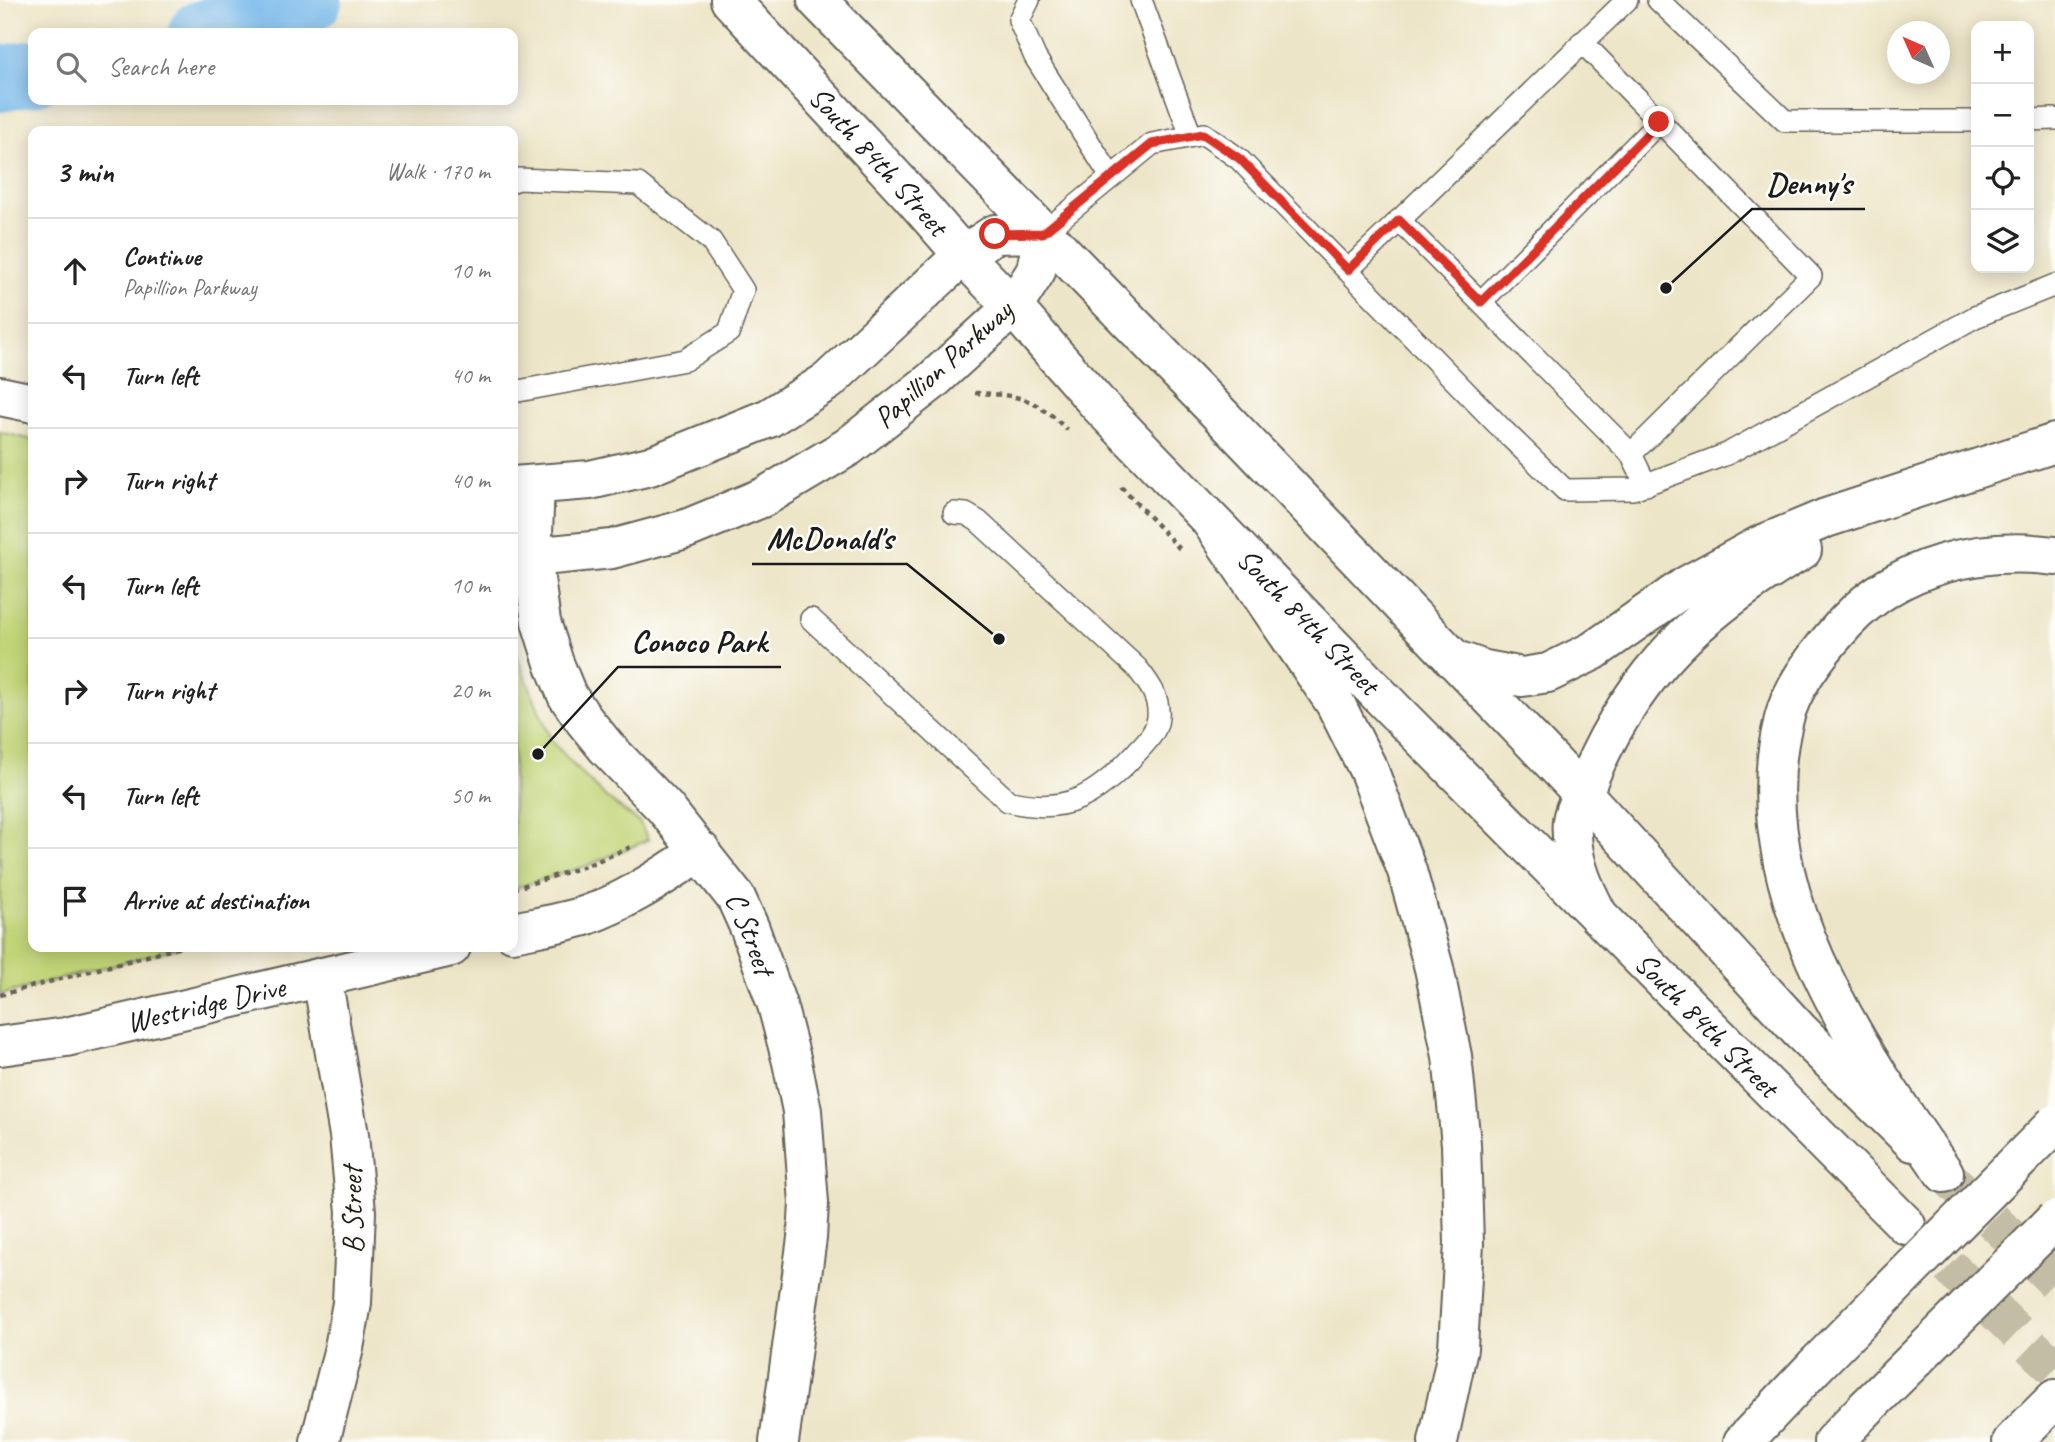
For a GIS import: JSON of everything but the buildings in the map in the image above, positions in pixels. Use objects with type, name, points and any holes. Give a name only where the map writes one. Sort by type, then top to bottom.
[{"type":"main road","name":"South 84th Street","points":[[730,0],[1013,307],[1098,405],[1599,917],[1906,1225]]},
{"type":"main road","name":"South 84th Street","points":[[822,6],[1208,402],[1583,794],[1799,1030],[1947,1177],[1862,1050],[1811,948],[1793,901],[1782,860],[1776,813],[1776,762],[1784,716],[1804,675],[1829,640],[1862,605],[1907,577],[1952,560],[2004,553],[2055,556]]},
{"type":"main road","points":[[524,486],[590,480],[650,466],[769,418],[828,381],[963,255],[995,234],[1043,233]]},
{"type":"main road","name":"Papillion Parkway","points":[[523,556],[612,549],[686,529],[764,496],[848,447],[932,381],[1013,307],[1036,271],[1043,233]]},
{"type":"main road","points":[[0,396],[28,402]]},
{"type":"main road","points":[[1453,659],[1485,670],[1522,677],[1548,673],[1593,651],[1686,586],[1759,546],[1826,517],[2055,443]]},
{"type":"main road","name":"C Street","points":[[524,486],[523,556],[541,622],[567,695],[606,747],[665,808],[736,898],[777,1005],[802,1111],[809,1203],[807,1238],[779,1442]]},
{"type":"main road","points":[[1599,917],[1578,876],[1572,821],[1601,751],[1651,672],[1690,630],[1765,572],[1901,494]]},
{"type":"main road","points":[[1212,523],[1335,703],[1369,771],[1407,871],[1434,968],[1452,1056],[1461,1143],[1464,1243],[1458,1348],[1438,1442]]},
{"type":"main road","points":[[518,931],[584,916],[606,907],[645,887],[701,851]]},
{"type":"main road","name":"Westridge Drive","points":[[0,1046],[66,1037],[430,952]]},
{"type":"main road","name":"B Street","points":[[320,1442],[350,1314],[356,1213],[349,1135],[323,977]]},
{"type":"main road","points":[[1743,1442],[2055,1124]]},
{"type":"main road","points":[[1833,1442],[2055,1220]]},
{"type":"main road","points":[[2012,1442],[2055,1399]]},
{"type":"lane","points":[[1028,0],[1019,20],[1035,57],[1111,177]]},
{"type":"lane","points":[[1141,0],[1191,136]]},
{"type":"lane","points":[[1348,270],[1626,0]]},
{"type":"lane","points":[[1658,0],[1785,121],[1971,121]]},
{"type":"lane","points":[[1582,42],[1811,276],[1631,454]]},
{"type":"lane","points":[[2034,120],[2055,119]]},
{"type":"lane","points":[[1481,302],[1659,122]]},
{"type":"lane","points":[[1043,233],[1152,144],[1203,134],[1240,159],[1504,431],[1565,490],[1633,489],[1727,454],[1975,317],[2055,285]]},
{"type":"lane","points":[[518,179],[638,184],[711,241],[743,290],[729,332],[685,360],[518,391]]},
{"type":"lane","points":[[1399,220],[1631,454],[1646,485]]},
{"type":"lane","points":[[811,619],[1008,801],[1027,806],[1048,807],[1075,801],[1099,789],[1121,770],[1153,734],[1158,717],[1157,701],[1152,687],[1137,668],[978,521],[966,514],[954,513]]},
{"type":"path","points":[[972,393],[1007,395],[1029,400],[1052,415],[1071,435]]},
{"type":"path","points":[[1119,485],[1186,555]]},
{"type":"path","points":[[518,887],[586,866],[635,845]]},
{"type":"path","points":[[0,995],[162,952]]},
{"type":"green space","points":[[0,432],[28,439],[28,952],[162,952],[0,995]]},
{"type":"green space","points":[[518,658],[551,740],[608,799],[640,823],[648,840],[586,866],[518,887]]},
{"type":"waterway","points":[[220,28],[288,10],[309,0]]},
{"type":"waterway","points":[[0,79],[28,74]]},
{"type":"tunnel","points":[[1951,1180],[2055,1281]]},
{"type":"tunnel","points":[[1908,1227],[2055,1369]]},
{"type":"place","name":"Denny's","points":[[1666,288]]},
{"type":"place","name":"McDonald's","points":[[999,639]]},
{"type":"place","name":"Conoco Park","points":[[538,754]]},
{"type":"route","points":[[995,234],[1043,233],[1152,144],[1203,134],[1240,159],[1348,270],[1399,220],[1481,302],[1659,122]]}]
